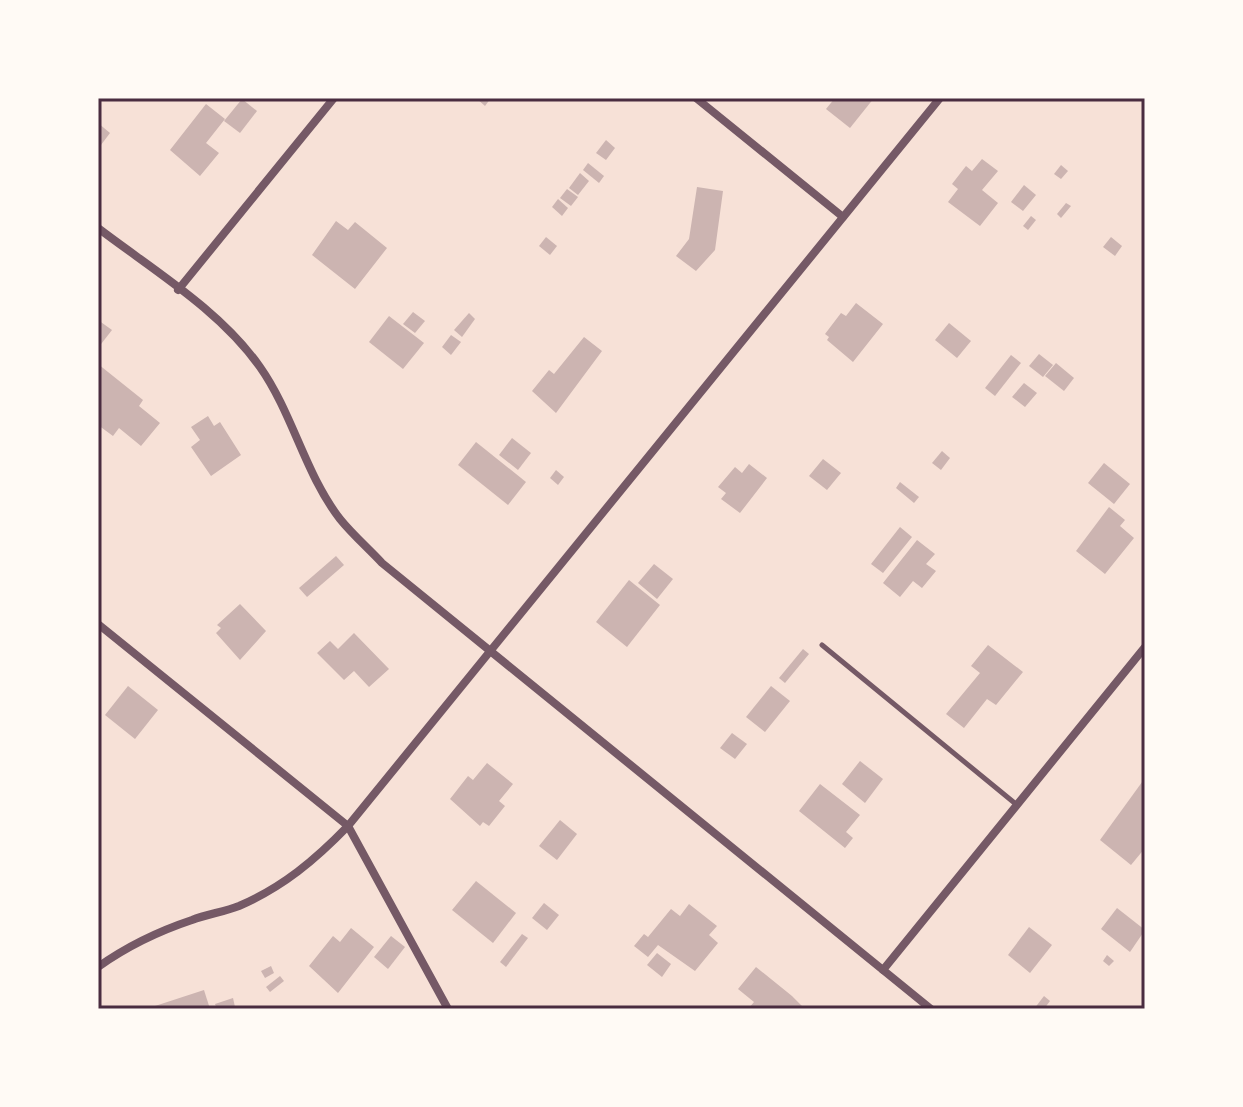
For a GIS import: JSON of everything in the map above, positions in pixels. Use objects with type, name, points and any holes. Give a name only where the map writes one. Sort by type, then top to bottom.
[{"type":"street","points":[[178,290],[334,98]]},
{"type":"street","points":[[696,98],[843,217]]},
{"type":"street","points":[[98,967],[146,939],[191,920],[236,907],[278,887],[316,860],[348,826],[940,98]]},
{"type":"street","points":[[98,228],[221,324],[258,365],[288,411],[309,462],[338,517],[382,563],[931,1009]]},
{"type":"street","points":[[98,624],[348,826],[448,1009]]},
{"type":"street","points":[[883,970],[1145,647]]},
{"type":"lane","points":[[822,645],[1017,805]]},
{"type":"building","points":[[476,98],[491,98],[485,106]]},
{"type":"building","points":[[835,98],[874,98],[850,128],[826,109]]},
{"type":"building","points":[[242,99],[257,111],[240,133],[224,121]]},
{"type":"building","points":[[206,104],[225,119],[206,143],[219,153],[200,176],[170,150]]},
{"type":"building","points":[[98,123],[110,133],[98,149]]},
{"type":"building","points":[[606,140],[615,148],[606,160],[596,153]]},
{"type":"building","points":[[982,159],[998,171],[982,190],[998,203],[980,226],[948,202],[958,189],[952,184],[966,166],[972,171]]},
{"type":"building","points":[[588,163],[604,176],[599,183],[583,170]]},
{"type":"building","points":[[1061,165],[1068,171],[1061,179],[1054,174]]},
{"type":"building","points":[[580,173],[589,181],[578,195],[569,188]]},
{"type":"building","points":[[1024,185],[1036,195],[1023,211],[1011,202]]},
{"type":"building","points":[[697,187],[723,191],[715,250],[696,271],[676,256],[689,239]]},
{"type":"building","points":[[567,189],[578,197],[571,206],[560,198]]},
{"type":"building","points":[[558,199],[568,208],[562,216],[552,207]]},
{"type":"building","points":[[1066,203],[1071,206],[1061,218],[1057,214]]},
{"type":"building","points":[[1031,216],[1036,220],[1028,230],[1023,226]]},
{"type":"building","points":[[336,221],[348,230],[355,222],[387,248],[355,289],[312,255]]},
{"type":"building","points":[[546,237],[557,246],[550,255],[539,246]]},
{"type":"building","points":[[1111,237],[1122,246],[1115,256],[1103,247]]},
{"type":"building","points":[[856,303],[883,324],[853,362],[827,340],[829,337],[825,334],[841,313],[846,316]]},
{"type":"building","points":[[413,312],[425,321],[415,333],[403,324]]},
{"type":"building","points":[[469,313],[475,319],[462,337],[454,330]]},
{"type":"building","points":[[389,316],[424,343],[403,369],[369,342]]},
{"type":"building","points":[[98,320],[112,330],[98,348]]},
{"type":"building","points":[[949,323],[971,341],[957,358],[935,340]]},
{"type":"building","points":[[451,335],[461,342],[451,355],[442,347]]},
{"type":"building","points":[[584,337],[602,351],[556,413],[532,391],[549,370],[554,374]]},
{"type":"building","points":[[1039,354],[1053,365],[1043,377],[1029,366]]},
{"type":"building","points":[[1011,355],[1021,363],[995,396],[985,388]]},
{"type":"building","points":[[1056,363],[1074,378],[1064,391],[1045,376]]},
{"type":"building","points":[[98,364],[143,400],[139,406],[160,423],[141,446],[119,428],[113,436],[98,425]]},
{"type":"building","points":[[1024,383],[1037,393],[1025,407],[1012,397]]},
{"type":"building","points":[[208,416],[214,426],[220,422],[241,455],[211,476],[191,447],[200,440],[191,427]]},
{"type":"building","points":[[512,438],[531,453],[518,470],[499,455]]},
{"type":"building","points":[[476,442],[526,482],[508,505],[458,465]]},
{"type":"building","points":[[942,451],[950,458],[941,470],[932,463]]},
{"type":"building","points":[[823,459],[841,473],[827,490],[809,476]]},
{"type":"building","points":[[1104,463],[1130,484],[1114,504],[1088,483]]},
{"type":"building","points":[[749,464],[767,478],[740,513],[721,499],[726,493],[718,487],[735,467],[742,473]]},
{"type":"building","points":[[556,470],[564,477],[558,485],[550,478]]},
{"type":"building","points":[[900,482],[919,497],[914,503],[896,488]]},
{"type":"building","points":[[1109,507],[1125,520],[1120,526],[1134,538],[1105,574],[1076,551]]},
{"type":"building","points":[[900,527],[912,537],[883,573],[871,564]]},
{"type":"building","points":[[917,540],[935,554],[926,564],[936,571],[922,588],[913,581],[900,597],[883,583]]},
{"type":"building","points":[[336,556],[344,565],[307,597],[299,588]]},
{"type":"building","points":[[654,564],[673,579],[657,599],[638,583]]},
{"type":"building","points":[[629,580],[660,605],[627,647],[596,622]]},
{"type":"building","points":[[240,604],[266,631],[240,660],[216,633],[221,628],[217,625]]},
{"type":"building","points":[[354,633],[389,669],[369,687],[354,671],[344,680],[317,653],[330,641],[338,649]]},
{"type":"building","points":[[988,645],[1023,672],[996,705],[987,699],[964,728],[946,714],[980,673],[971,666]]},
{"type":"building","points":[[803,649],[809,654],[785,683],[779,678]]},
{"type":"building","points":[[128,686],[158,710],[135,739],[105,715]]},
{"type":"building","points":[[771,686],[790,701],[765,732],[746,717]]},
{"type":"building","points":[[732,733],[747,744],[735,759],[720,748]]},
{"type":"building","points":[[860,761],[883,779],[865,803],[842,784]]},
{"type":"building","points":[[487,763],[513,784],[499,801],[505,806],[489,826],[483,822],[480,826],[450,799],[468,776],[473,780]]},
{"type":"building","points":[[1145,778],[1145,848],[1131,865],[1100,840]]},
{"type":"building","points":[[820,784],[860,815],[846,832],[853,838],[845,848],[799,811]]},
{"type":"building","points":[[560,820],[577,834],[557,860],[539,846]]},
{"type":"building","points":[[476,881],[516,913],[493,943],[452,910]]},
{"type":"building","points":[[544,903],[559,915],[547,930],[532,918]]},
{"type":"building","points":[[689,904],[717,926],[709,935],[718,943],[695,971],[658,945],[648,957],[634,946],[644,934],[648,937],[671,909],[680,916]]},
{"type":"building","points":[[1117,908],[1145,930],[1130,952],[1101,929]]},
{"type":"building","points":[[1029,927],[1052,945],[1030,973],[1008,955]]},
{"type":"building","points":[[351,928],[374,947],[338,993],[309,966],[333,936],[340,942]]},
{"type":"building","points":[[522,934],[528,938],[506,967],[500,962]]},
{"type":"building","points":[[391,936],[405,947],[388,969],[374,957]]},
{"type":"building","points":[[657,953],[671,964],[662,977],[647,965]]},
{"type":"building","points":[[1107,955],[1114,961],[1109,966],[1103,961]]},
{"type":"building","points":[[271,966],[274,973],[265,978],[261,971]]},
{"type":"building","points":[[756,967],[805,1009],[748,1009],[754,1002],[738,989]]},
{"type":"building","points":[[280,976],[284,981],[270,992],[266,987]]},
{"type":"building","points":[[204,990],[210,1009],[156,1009],[155,1006]]},
{"type":"building","points":[[1044,996],[1050,1001],[1044,1009],[1034,1009]]},
{"type":"building","points":[[233,998],[235,1007],[217,1009],[215,1004]]}]
